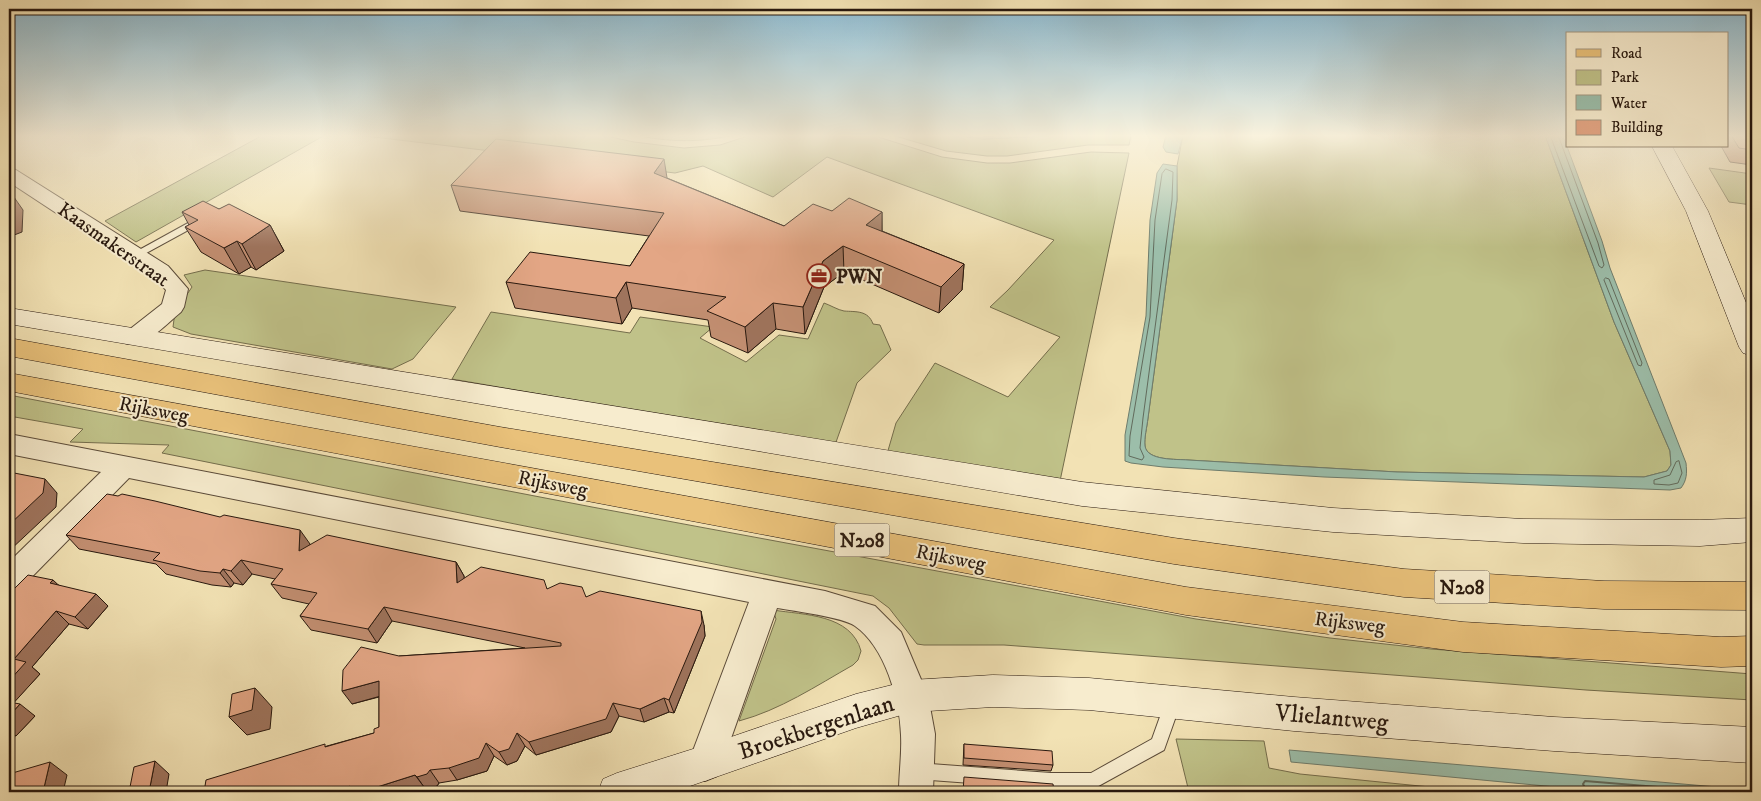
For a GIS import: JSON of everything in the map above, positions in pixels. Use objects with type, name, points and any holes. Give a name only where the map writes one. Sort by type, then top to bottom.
[{"type":"main road","name":"Rijksweg","points":[[9,347],[500,437],[1174,552],[1404,583],[1604,595],[1752,596]]},
{"type":"main road","name":"Rijksweg","points":[[9,382],[1186,600],[1463,637],[1722,652],[1752,652]]},
{"type":"street","points":[[1676,172],[1697,210],[1752,347]]},
{"type":"street","name":"Kaasmakerstraat","points":[[9,174],[43,194],[160,271],[177,289],[173,307],[133,338]]},
{"type":"street","points":[[9,316],[1082,494],[1333,520],[1523,531],[1700,533],[1752,530]]},
{"type":"street","points":[[9,444],[767,593]]},
{"type":"street","points":[[9,581],[124,466]]},
{"type":"street","name":"Broekbergenlaan","points":[[617,792],[705,764],[856,711],[912,696],[890,642],[864,615],[825,604],[767,593],[705,764]]},
{"type":"street","name":"Vlielantweg","points":[[912,696],[994,691],[1089,694],[1294,714],[1554,734],[1752,745]]},
{"type":"street","points":[[912,696],[918,734],[916,782]]},
{"type":"lane","points":[[135,255],[210,214]]},
{"type":"lane","points":[[916,782],[1093,781],[1158,744],[1173,702]]},
{"type":"green space","points":[[194,172],[259,172],[136,242],[105,221]]},
{"type":"green space","points":[[717,172],[806,172],[773,197]]},
{"type":"green space","points":[[869,172],[1125,172],[1060,481],[887,454],[896,423],[935,363],[1008,397],[1060,337],[990,307],[1054,240]]},
{"type":"green space","points":[[1177,172],[1559,172],[1614,322],[1670,451],[1671,465],[1667,471],[1644,477],[1397,472],[1170,459],[1151,454],[1145,446],[1145,436],[1177,200]]},
{"type":"green space","points":[[1712,172],[1752,174],[1752,205],[1729,202]]},
{"type":"green space","points":[[205,270],[456,307],[413,359],[392,369],[191,334],[173,327],[175,312],[192,287],[184,275]]},
{"type":"green space","points":[[824,303],[842,310],[868,316],[873,324],[880,325],[891,350],[857,383],[835,445],[452,379],[491,312],[630,333],[640,317],[713,327],[700,338],[746,362],[779,335],[808,339]]},
{"type":"green space","points":[[9,395],[592,507],[1196,619],[1330,638],[1431,649],[1752,674],[1752,700],[1586,690],[1004,645],[917,644],[889,608],[873,596],[162,453],[169,445],[70,442],[83,429],[9,416]]},
{"type":"green space","points":[[773,610],[812,615],[837,623],[856,639],[861,651],[858,660],[853,665],[769,711],[739,721],[776,619]]},
{"type":"green space","points":[[1176,739],[1264,741],[1269,768],[1300,774],[1480,792],[1189,792]]},
{"type":"water","points":[[1157,172],[1177,172],[1177,200],[1145,436],[1147,451],[1157,457],[1397,472],[1644,477],[1667,471],[1671,465],[1670,451],[1614,322],[1559,172],[1577,172],[1610,268],[1686,463],[1686,476],[1681,488],[1670,490],[1324,477],[1163,467],[1125,461],[1125,435],[1146,316],[1150,220]]},
{"type":"water","points":[[1289,750],[1752,790],[1752,792],[1609,792],[1291,762]]},
{"type":"building","points":[[463,172],[654,172],[784,226],[813,204],[832,211],[849,198],[882,212],[866,225],[964,264],[941,287],[843,246],[823,261],[803,307],[773,303],[745,327],[707,311],[726,297],[626,282],[616,298],[506,282],[530,252],[630,266],[664,213],[451,185]]},
{"type":"building","points":[[203,201],[219,209],[229,204],[270,225],[242,244],[237,241],[224,248],[185,227],[198,220],[182,212]]},
{"type":"building","points":[[9,472],[45,479],[43,493],[9,525]]},
{"type":"building","points":[[107,494],[118,496],[122,494],[220,517],[224,515],[300,530],[299,551],[327,535],[456,562],[457,583],[481,567],[544,580],[547,589],[560,583],[582,587],[586,597],[600,591],[701,611],[702,622],[669,700],[664,698],[640,709],[613,703],[606,719],[529,742],[517,733],[509,749],[499,752],[486,743],[479,758],[449,768],[430,770],[427,774],[417,777],[415,775],[374,788],[372,792],[358,792],[349,786],[345,792],[204,792],[206,780],[325,744],[325,747],[374,733],[374,729],[379,727],[379,681],[342,691],[343,670],[361,647],[399,656],[561,646],[561,643],[384,607],[368,629],[300,616],[317,593],[271,584],[283,569],[241,560],[231,571],[223,569],[220,573],[200,571],[153,560],[160,553],[66,535]]},
{"type":"building","points":[[28,575],[53,580],[50,583],[96,594],[75,617],[56,611],[14,659],[26,662],[9,681],[9,594]]},
{"type":"building","points":[[255,688],[252,710],[229,717],[232,694]]},
{"type":"building","points":[[9,702],[20,704],[9,716]]},
{"type":"building","points":[[964,744],[1052,751],[1053,765],[964,758]]},
{"type":"building","points":[[155,761],[149,792],[129,792],[134,767]]},
{"type":"building","points":[[50,762],[43,792],[9,792],[9,774]]},
{"type":"building","points":[[964,777],[1053,784],[1054,792],[963,792]]},
{"type":"place","name":"PWN","points":[[819,276]]}]
